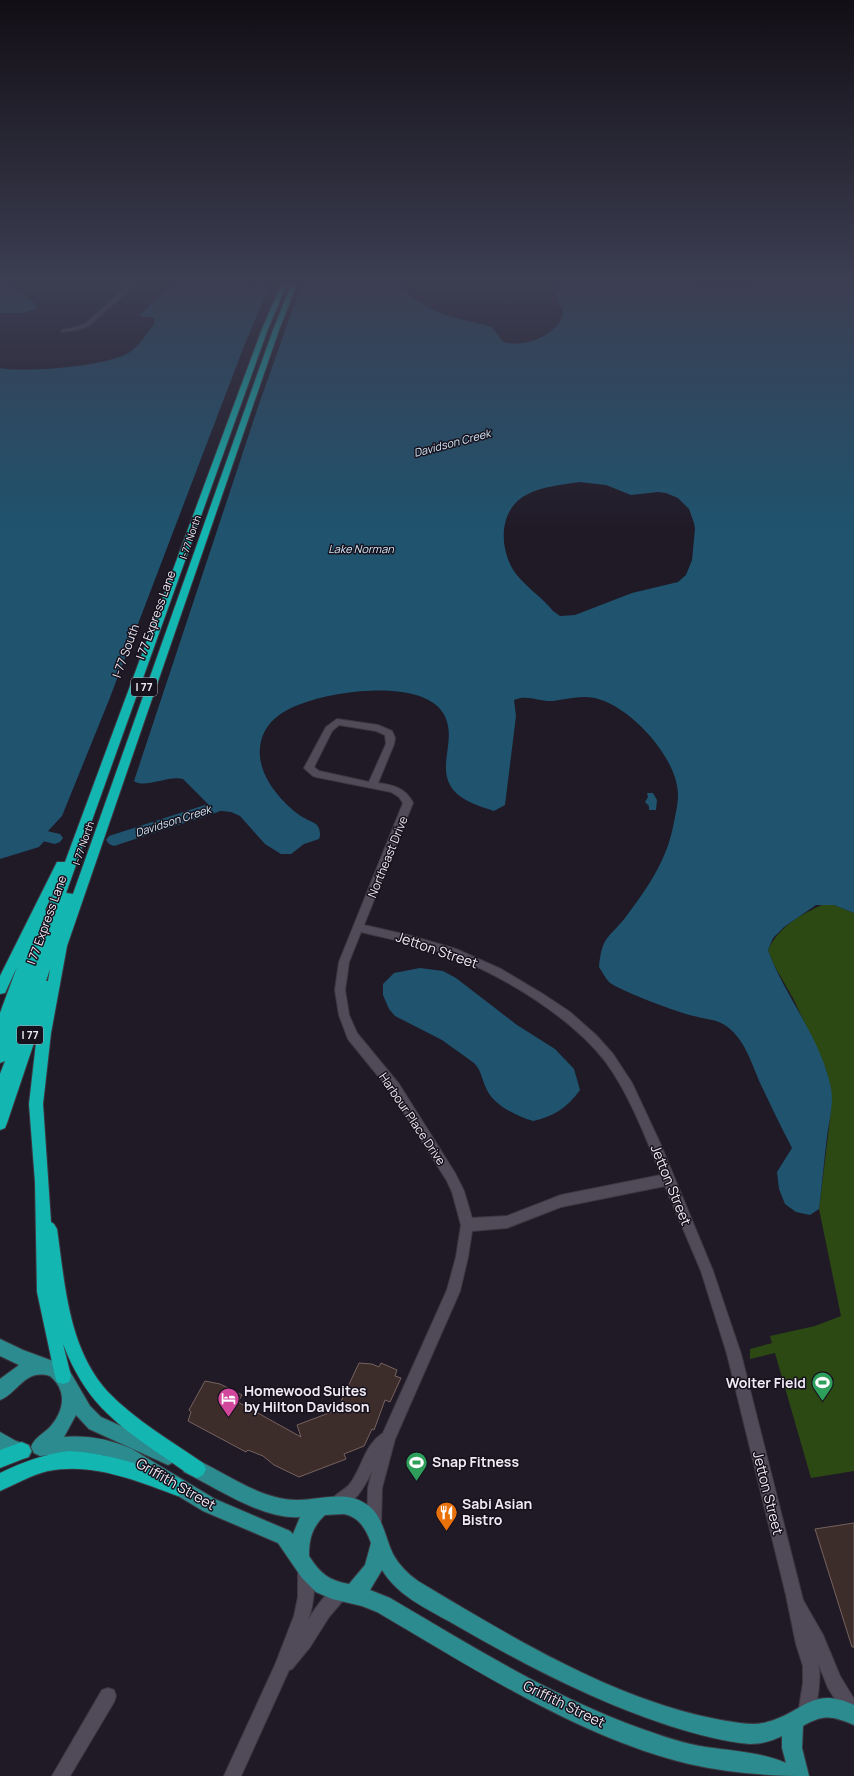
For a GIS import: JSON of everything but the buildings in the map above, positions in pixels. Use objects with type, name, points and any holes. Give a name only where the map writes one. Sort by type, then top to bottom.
[{"type":"highway","name":"I-77 South","points":[[0,1031],[247,365]]},
{"type":"highway","name":"I 77 Express Lane","points":[[0,1057],[252,365]]},
{"type":"highway","name":"I 77 Express Lane","points":[[0,1094],[259,365]]},
{"type":"highway","name":"I-77 North","points":[[61,946],[263,365]]},
{"type":"highway","points":[[0,989],[61,865]]},
{"type":"highway","points":[[61,946],[44,1033],[37,1086],[37,1121],[42,1182],[45,1292],[61,1378]]},
{"type":"highway","name":"I 77","points":[[0,1124],[61,946]]},
{"type":"highway","points":[[42,1182],[60,1304],[75,1356],[92,1384],[115,1409],[197,1469]]},
{"type":"highway","points":[[0,1459],[22,1451]]},
{"type":"highway","points":[[0,1482],[36,1465],[72,1458],[104,1463],[178,1488]]},
{"type":"main road","points":[[0,1347],[61,1378],[71,1399],[67,1418],[56,1435],[40,1447]]},
{"type":"main road","points":[[0,1392],[8,1381],[24,1370],[33,1368],[61,1378]]},
{"type":"main road","name":"Griffith Street","points":[[61,1378],[84,1412],[95,1423],[197,1469],[236,1489],[278,1505],[295,1509],[327,1506]]},
{"type":"main road","points":[[0,1441],[9,1448],[22,1451]]},
{"type":"main road","name":"Griffith Street","points":[[22,1451],[40,1447],[82,1444],[112,1449],[126,1455],[178,1488],[226,1513],[280,1535],[291,1544],[303,1563]]},
{"type":"main road","points":[[377,1536],[378,1558],[371,1576],[347,1593],[319,1583],[303,1563],[300,1545],[303,1528],[311,1514],[327,1506],[351,1506],[359,1510],[371,1521],[392,1569],[411,1588],[565,1674],[602,1690],[680,1719],[730,1731],[748,1733],[769,1732],[821,1707],[829,1706],[846,1710],[854,1715]]},
{"type":"main road","name":"Griffith Street","points":[[347,1593],[383,1605],[519,1683],[597,1721],[636,1737],[678,1750],[724,1760],[759,1763],[790,1776]]},
{"type":"main road","points":[[799,1717],[792,1748],[799,1776]]},
{"type":"street","name":"Northeast Drive","points":[[360,928],[408,803],[406,797],[400,792],[372,786],[316,774],[310,770],[309,768],[332,725],[337,722],[378,728],[389,733],[391,738],[390,744],[372,786]]},
{"type":"street","name":"Jetton Street","points":[[360,928],[412,940],[472,960],[540,997],[577,1024],[602,1050],[628,1087],[669,1179],[707,1271],[728,1332],[794,1595],[811,1671],[811,1683],[799,1717]]},
{"type":"street","name":"Harbour Place Drive","points":[[360,928],[344,962],[340,990],[344,1015],[352,1036],[395,1088],[451,1177],[458,1191],[467,1225],[462,1257],[453,1291],[388,1438]]},
{"type":"street","points":[[467,1225],[507,1222],[561,1201],[669,1179]]},
{"type":"street","points":[[327,1506],[346,1497],[359,1483],[372,1455],[388,1438]]},
{"type":"street","points":[[377,1536],[375,1488],[388,1438]]},
{"type":"street","points":[[232,1776],[281,1669],[302,1616],[306,1596],[303,1563]]},
{"type":"street","points":[[281,1669],[304,1641],[322,1611],[347,1593]]},
{"type":"street","name":"Jetton Street","points":[[794,1595],[817,1641],[834,1682],[854,1715]]},
{"type":"street","points":[[60,1776],[108,1696]]},
{"type":"green space","points":[[824,904],[834,905],[854,913],[854,1471],[811,1478],[775,1353],[750,1359],[750,1349],[772,1343],[770,1336],[815,1326],[841,1316],[819,1209],[831,1111],[831,1090],[826,1070],[794,1000],[774,965],[768,950],[778,934],[792,922]]},
{"type":"water","points":[[87,365],[237,365],[109,700],[62,816],[48,831],[47,838],[39,847],[0,859],[0,368],[28,370]]},
{"type":"water","name":"Lake Norman","points":[[273,365],[854,365],[854,913],[834,905],[816,905],[784,927],[773,938],[768,950],[775,967],[819,1052],[831,1088],[832,1106],[819,1209],[810,1215],[796,1212],[785,1204],[779,1189],[777,1172],[792,1148],[742,1043],[731,1029],[720,1022],[676,1011],[615,986],[609,982],[599,967],[604,943],[640,897],[666,852],[678,802],[676,780],[661,749],[636,722],[623,711],[609,703],[589,697],[553,701],[529,698],[519,698],[514,700],[516,716],[505,805],[494,811],[476,805],[463,798],[458,795],[450,785],[446,771],[449,741],[448,726],[441,710],[428,700],[410,694],[390,691],[368,691],[328,696],[288,709],[274,719],[264,732],[261,741],[261,762],[264,773],[275,792],[298,814],[317,825],[320,836],[319,839],[304,844],[291,854],[281,854],[265,844],[240,816],[231,812],[214,810],[183,779],[177,778],[144,784],[134,781]],"holes":[[[579,482],[606,485],[631,495],[658,492],[666,493],[678,498],[689,509],[695,529],[692,560],[686,575],[678,582],[632,593],[575,615],[560,616],[520,579],[510,564],[504,542],[504,530],[506,519],[511,509],[518,500],[534,491]]]},
{"type":"water","points":[[647,793],[653,793],[657,800],[656,810],[649,810],[649,806],[645,802],[648,797]]},
{"type":"water","points":[[420,968],[443,971],[456,978],[517,1025],[555,1049],[574,1069],[580,1090],[560,1110],[547,1117],[533,1121],[519,1116],[499,1105],[489,1094],[480,1072],[474,1063],[442,1040],[395,1016],[389,1009],[383,995],[383,984],[394,973]]},
{"type":"waterway","name":"Davidson Creek","points":[[114,840],[213,808],[227,799],[230,795]]},
{"type":"waterway","name":"Davidson Creek","points":[[41,823],[39,835],[55,838]]},
{"type":"place","name":"Wolter Field","points":[[822,1402]]},
{"type":"place","name":"Homewood Suites by Hilton Davidson","points":[[229,1418]]},
{"type":"place","name":"Snap Fitness","points":[[416,1482]]},
{"type":"place","name":"Sabi Asian Bistro","points":[[447,1532]]}]
